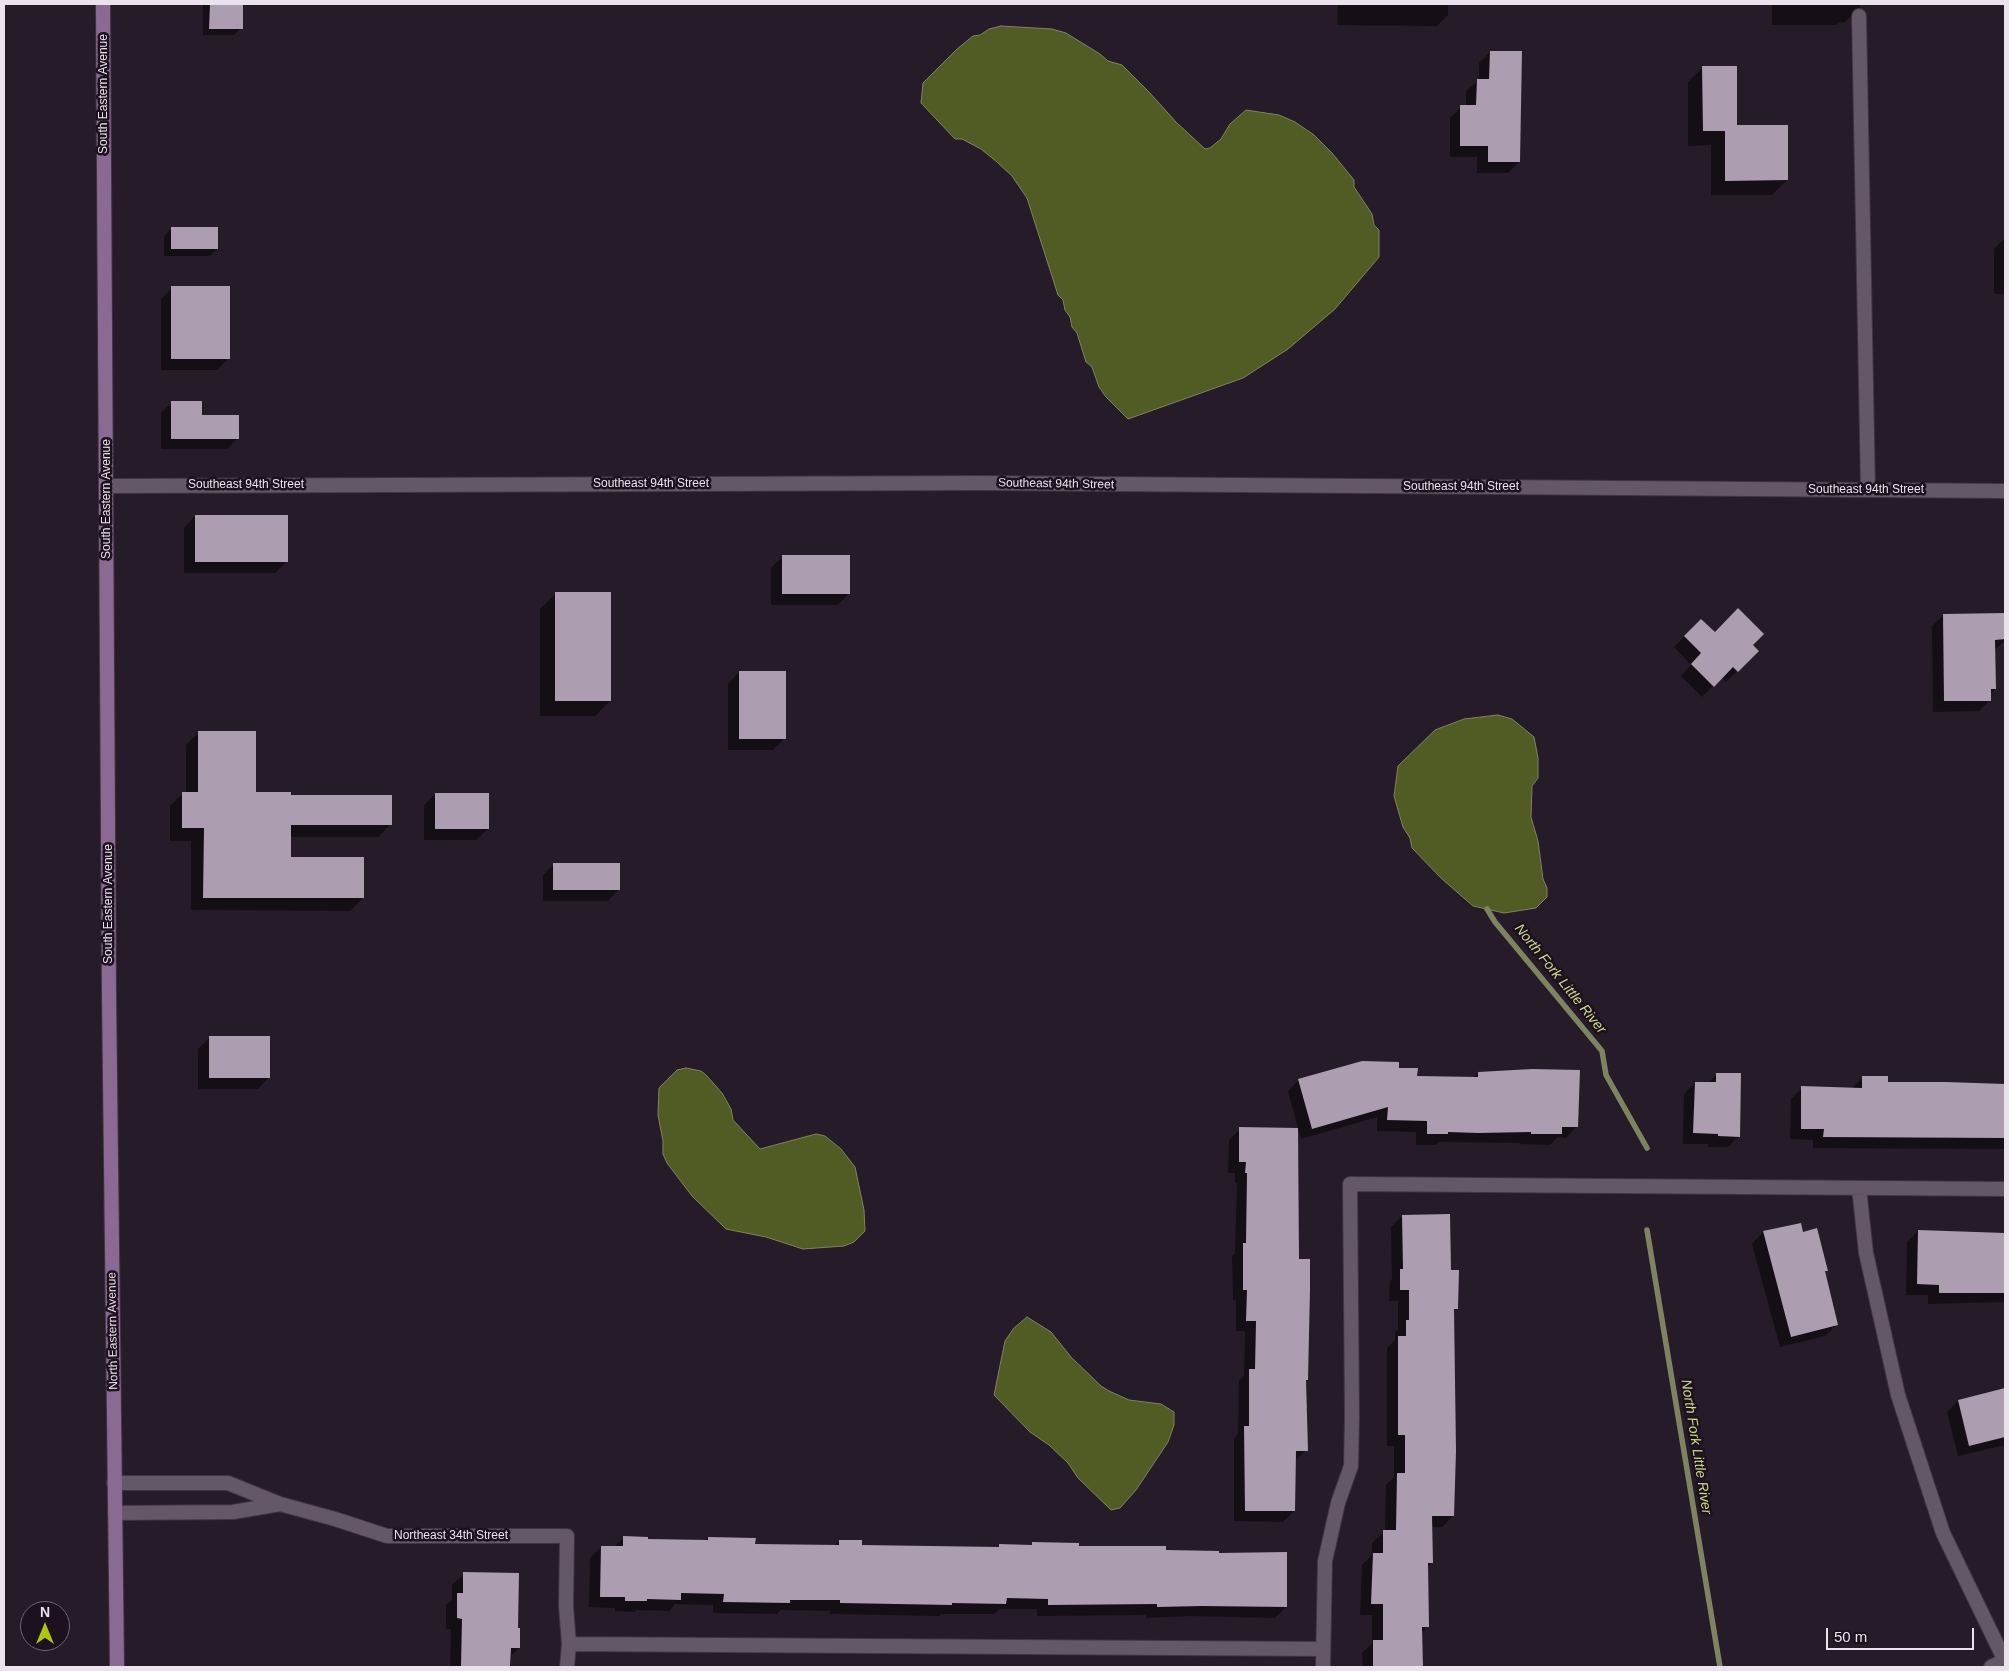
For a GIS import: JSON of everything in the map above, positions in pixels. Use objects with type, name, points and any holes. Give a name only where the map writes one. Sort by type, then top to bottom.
[{"type":"main road","name":"South Eastern Avenue","points":[[103,4],[109,994]]},
{"type":"main road","name":"North Eastern Avenue","points":[[109,994],[117,1667]]},
{"type":"street","points":[[1859,16],[1868,490]]},
{"type":"street","name":"Southeast 94th Street","points":[[107,486],[970,483],[2005,491]]},
{"type":"street","points":[[1323,1667],[1326,1560],[1338,1503],[1351,1466],[1350,1184],[2005,1189]]},
{"type":"street","points":[[1859,1188],[1866,1252],[1898,1395],[1943,1533],[2005,1661],[1992,1667]]},
{"type":"street","name":"Northeast 34th Street","points":[[114,1483],[228,1483],[280,1504],[387,1536],[567,1536],[566,1606],[569,1644]]},
{"type":"street","name":"Northeast 34th Street","points":[[115,1513],[233,1512],[280,1504]]},
{"type":"street","points":[[567,1667],[569,1644],[1323,1650]]},
{"type":"shaded area","points":[[1001,26],[1052,29],[1066,33],[1108,61],[1122,65],[1176,122],[1205,149],[1210,148],[1221,139],[1230,124],[1246,110],[1279,115],[1295,122],[1314,135],[1354,180],[1354,187],[1372,214],[1374,225],[1379,230],[1379,257],[1335,309],[1288,349],[1243,378],[1128,419],[1106,397],[1099,387],[1092,367],[1086,362],[1077,333],[1072,327],[1063,300],[1058,295],[1027,198],[1012,176],[997,162],[981,149],[962,139],[955,139],[921,103],[923,83],[957,49],[973,36]]},
{"type":"shaded area","points":[[1498,715],[1512,719],[1534,737],[1538,758],[1538,778],[1532,786],[1531,817],[1538,841],[1543,879],[1547,888],[1547,897],[1536,908],[1504,913],[1473,906],[1442,879],[1412,848],[1410,838],[1403,827],[1394,796],[1398,766],[1435,730],[1464,719]]},
{"type":"shaded area","points":[[686,1068],[701,1071],[706,1075],[722,1093],[731,1109],[733,1120],[760,1149],[816,1134],[825,1136],[841,1149],[855,1167],[864,1210],[865,1231],[854,1242],[844,1246],[803,1249],[766,1237],[726,1229],[692,1196],[667,1163],[663,1154],[663,1141],[658,1115],[659,1088],[677,1070]]},
{"type":"shaded area","points":[[1027,1317],[1051,1332],[1071,1357],[1101,1386],[1129,1400],[1161,1404],[1174,1412],[1174,1425],[1168,1442],[1136,1490],[1120,1508],[1111,1510],[1078,1478],[1068,1463],[1049,1445],[1030,1432],[994,1395],[1005,1341],[1014,1328]]},
{"type":"building","points":[[210,4],[243,4],[243,29],[209,29]]},
{"type":"building","points":[[1490,51],[1522,51],[1520,162],[1488,162],[1488,146],[1460,146],[1460,105],[1476,105],[1477,79],[1489,79]]},
{"type":"building","points":[[1702,66],[1737,66],[1737,125],[1788,125],[1788,180],[1725,181],[1725,131],[1703,131]]},
{"type":"building","points":[[171,227],[218,227],[218,249],[171,249]]},
{"type":"building","points":[[171,286],[230,286],[230,359],[171,359]]},
{"type":"building","points":[[171,401],[202,401],[202,415],[239,415],[239,439],[171,439]]},
{"type":"building","points":[[195,515],[288,515],[288,562],[195,562]]},
{"type":"building","points":[[782,555],[850,555],[850,594],[782,594]]},
{"type":"building","points":[[555,592],[611,592],[611,701],[555,701]]},
{"type":"building","points":[[1738,608],[1764,634],[1753,645],[1759,651],[1738,672],[1733,667],[1714,687],[1691,664],[1701,653],[1684,636],[1701,619],[1715,632]]},
{"type":"building","points":[[2005,613],[2005,639],[1995,640],[1996,689],[1991,689],[1991,701],[1944,701],[1943,614]]},
{"type":"building","points":[[739,671],[786,671],[786,739],[739,739]]},
{"type":"building","points":[[198,731],[256,731],[256,792],[291,792],[291,795],[392,795],[392,825],[291,825],[291,857],[364,857],[364,898],[203,898],[204,828],[182,828],[182,792],[198,792]]},
{"type":"building","points":[[435,793],[489,793],[489,829],[435,829]]},
{"type":"building","points":[[553,863],[620,863],[620,890],[553,890]]},
{"type":"building","points":[[209,1036],[270,1036],[270,1078],[209,1078]]},
{"type":"building","points":[[1362,1061],[1399,1062],[1399,1068],[1418,1068],[1417,1076],[1478,1077],[1478,1072],[1532,1069],[1580,1070],[1578,1127],[1562,1127],[1562,1134],[1448,1132],[1448,1134],[1427,1134],[1427,1121],[1387,1120],[1388,1107],[1312,1129],[1298,1079]]},
{"type":"building","points":[[1716,1073],[1741,1073],[1740,1137],[1693,1133],[1695,1082],[1716,1082]]},
{"type":"building","points":[[1862,1076],[1888,1076],[1888,1082],[2005,1084],[2005,1138],[1823,1137],[1824,1129],[1801,1129],[1801,1086],[1862,1088]]},
{"type":"building","points":[[1239,1127],[1298,1128],[1299,1259],[1310,1259],[1310,1289],[1308,1380],[1306,1380],[1308,1451],[1296,1451],[1295,1511],[1245,1511],[1244,1426],[1249,1426],[1249,1369],[1255,1369],[1256,1321],[1246,1321],[1247,1290],[1243,1290],[1243,1243],[1246,1243],[1247,1173],[1245,1173],[1246,1162],[1239,1162]]},
{"type":"building","points":[[1450,1214],[1451,1270],[1459,1270],[1458,1309],[1454,1309],[1456,1451],[1454,1516],[1432,1516],[1433,1563],[1428,1563],[1429,1627],[1422,1627],[1423,1667],[1373,1667],[1373,1640],[1383,1640],[1383,1604],[1371,1604],[1373,1553],[1383,1553],[1383,1530],[1396,1530],[1397,1473],[1405,1473],[1405,1435],[1398,1435],[1398,1336],[1406,1336],[1406,1320],[1409,1320],[1409,1290],[1400,1290],[1400,1269],[1403,1269],[1402,1215]]},
{"type":"building","points":[[1801,1223],[1803,1232],[1817,1228],[1828,1271],[1825,1271],[1838,1325],[1791,1337],[1763,1231]]},
{"type":"building","points":[[1918,1230],[2005,1233],[2005,1293],[1939,1293],[1939,1285],[1917,1284]]},
{"type":"building","points":[[2005,1388],[2005,1437],[1969,1446],[1958,1400]]},
{"type":"building","points":[[623,1536],[648,1537],[648,1539],[708,1540],[708,1537],[756,1538],[755,1544],[839,1545],[839,1540],[862,1540],[862,1545],[999,1547],[999,1544],[1032,1545],[1032,1542],[1079,1543],[1079,1546],[1166,1546],[1166,1550],[1219,1551],[1219,1553],[1287,1552],[1287,1607],[1157,1607],[1157,1604],[1048,1605],[1048,1599],[1007,1598],[1006,1604],[952,1603],[952,1605],[840,1603],[840,1600],[790,1600],[790,1603],[723,1602],[724,1594],[681,1593],[681,1600],[647,1599],[647,1601],[625,1601],[625,1597],[600,1597],[601,1546],[623,1546]]},
{"type":"building","points":[[463,1572],[519,1573],[518,1628],[520,1628],[520,1648],[511,1648],[510,1666],[461,1666],[462,1619],[457,1618],[457,1593],[463,1593]]},
{"type":"waterway","name":"North Fork Little River","points":[[1487,909],[1495,922],[1602,1051],[1606,1075],[1647,1148]]},
{"type":"waterway","name":"North Fork Little River","points":[[1647,1230],[1720,1667]]}]
